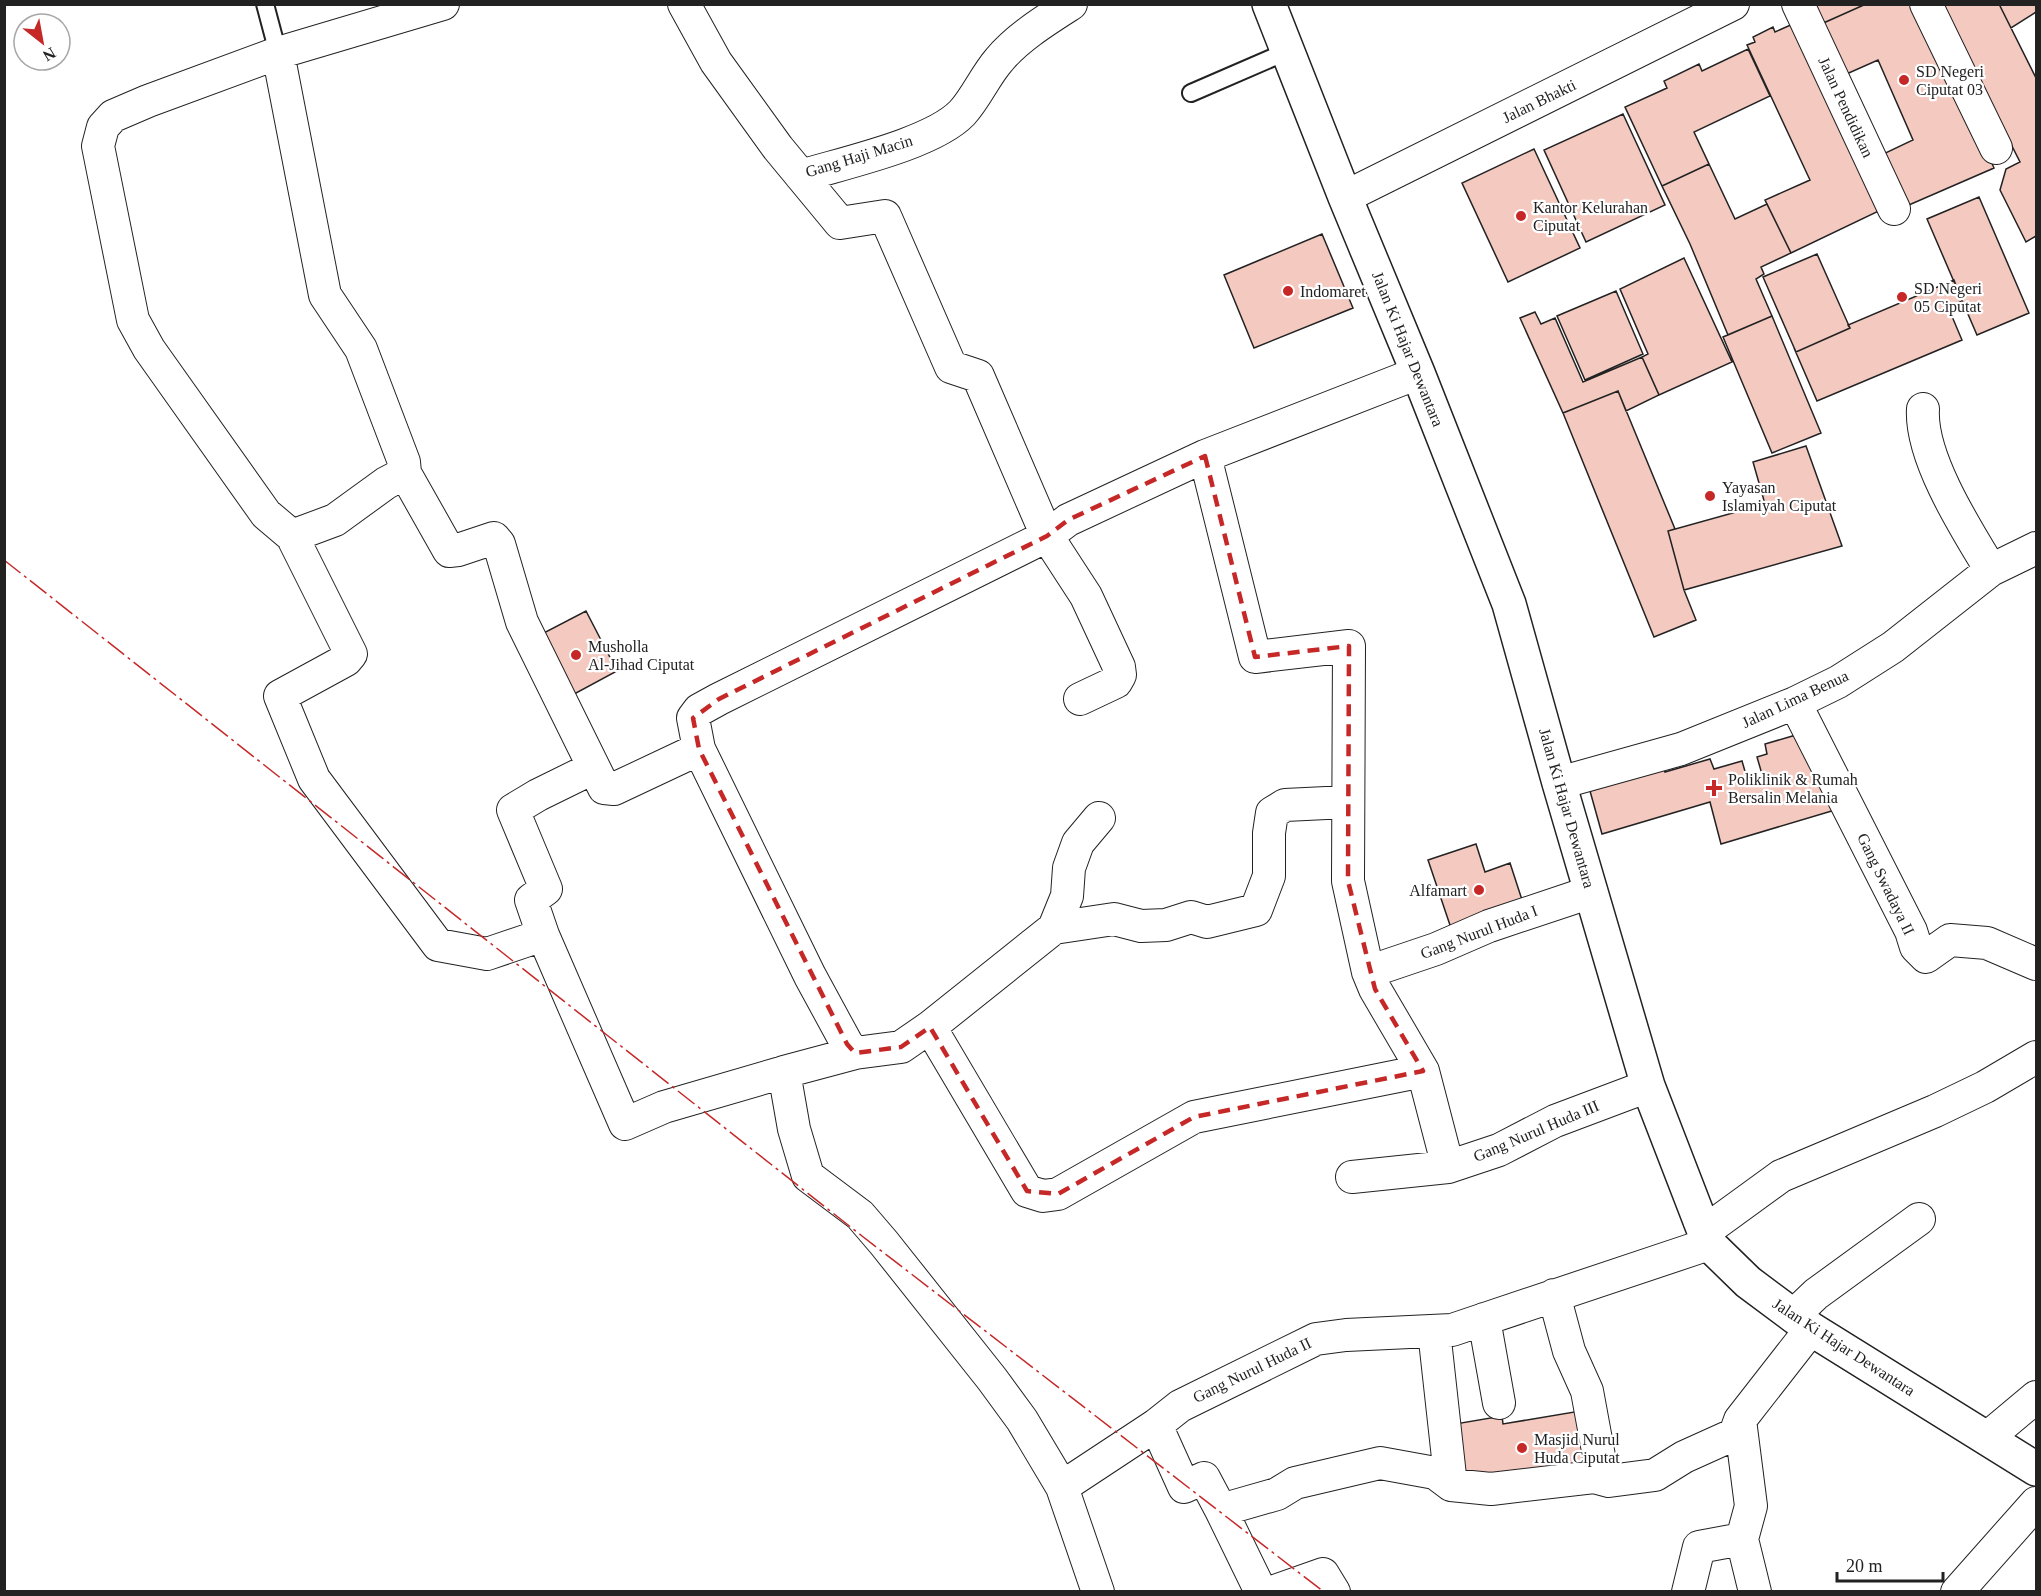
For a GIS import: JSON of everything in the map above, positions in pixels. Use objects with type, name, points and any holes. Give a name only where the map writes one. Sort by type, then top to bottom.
[{"type":"main road","name":"Jalan Ki Hajar Dewantara","points":[[1269,4],[1509,604],[1648,1086],[1705,1232],[1748,1282],[1802,1323],[2037,1469]]},
{"type":"street","points":[[443,4],[278,53],[113,116],[103,127],[98,146],[133,320],[150,349],[266,514],[292,536],[351,654],[346,660],[280,696],[314,779],[438,945],[488,954],[543,935]]},
{"type":"street","name":"Gang Haji Macin","points":[[684,4],[716,62],[801,176],[881,153],[938,130],[962,113],[999,59],[1040,24],[1071,4]]},
{"type":"street","name":"Jalan Bhakti","points":[[1345,197],[1733,4]]},
{"type":"street","name":"Jalan Pendidikan","points":[[1798,4],[1894,209]]},
{"type":"street","points":[[1926,4],[1996,148]]},
{"type":"street","points":[[278,53],[325,295],[361,349],[404,462],[405,473],[449,551],[494,538],[499,544],[522,622],[604,788],[614,789],[699,749]]},
{"type":"street","points":[[801,176],[840,223],[885,216],[951,367],[978,376],[1047,536],[1086,596],[1119,667],[1120,675],[1116,682],[1080,699]]},
{"type":"street","points":[[855,1053],[847,1044],[810,976],[699,749],[693,718],[699,710],[1047,536],[1068,520],[1205,456],[1418,373]]},
{"type":"street","points":[[1923,409],[1925,440],[1956,512],[1991,570]]},
{"type":"street","points":[[1205,456],[1255,657],[1349,646],[1348,881],[1368,972],[1422,1071],[1448,1167]]},
{"type":"street","points":[[292,536],[335,520],[386,483],[405,473]]},
{"type":"street","name":"Jalan Lima Benua","points":[[1559,783],[1681,748],[1795,703],[1838,682],[1893,647],[1991,570],[2037,548]]},
{"type":"street","name":"Gang Swadaya II","points":[[1795,703],[1911,931],[1916,947],[1926,957],[1950,940],[1987,943],[2037,964]]},
{"type":"street","points":[[593,768],[537,795],[513,810],[546,889],[531,900],[543,935],[625,1124],[664,1107],[784,1072],[855,1053],[901,1047],[930,1027],[1054,928],[1067,896],[1069,868],[1078,843],[1099,818]]},
{"type":"street","points":[[1054,928],[1114,919],[1141,926],[1166,925],[1191,917],[1207,922],[1257,910],[1269,876],[1269,833],[1272,813],[1285,805],[1347,802]]},
{"type":"street","name":"Gang Nurul Huda I","points":[[1368,972],[1591,891]]},
{"type":"street","points":[[930,1027],[1027,1191],[1043,1196],[1058,1194],[1194,1116],[1422,1071]]},
{"type":"street","name":"Gang Nurul Huda II","points":[[1062,1487],[1156,1425],[1180,1406],[1316,1339],[1346,1335],[1452,1330],[1554,1295],[1705,1232],[1781,1176],[1945,1106],[1985,1087],[2037,1057]]},
{"type":"street","points":[[784,1072],[794,1130],[808,1176],[860,1215],[885,1243],[1022,1420],[1062,1487],[1098,1592]]},
{"type":"street","name":"Gang Nurul Huda III","points":[[1352,1177],[1448,1167],[1499,1150],[1555,1121],[1648,1086]]},
{"type":"street","points":[[1221,1510],[1277,1494],[1295,1483],[1380,1462],[1435,1473],[1451,1485],[1491,1489],[1655,1475],[1684,1456],[1735,1434],[1740,1420],[1802,1323],[1816,1294],[1919,1220]]},
{"type":"street","points":[[1554,1295],[1569,1351],[1587,1391],[1602,1479]]},
{"type":"street","points":[[1484,1319],[1499,1403]]},
{"type":"street","points":[[1434,1331],[1451,1485]]},
{"type":"street","points":[[1987,1438],[2037,1397]]},
{"type":"street","points":[[1740,1420],[1751,1506],[1742,1539],[1755,1592]]},
{"type":"street","points":[[1156,1425],[1184,1487],[1204,1478],[1261,1592]]},
{"type":"street","points":[[1957,1592],[2037,1503]]},
{"type":"street","points":[[1688,1592],[1699,1547],[1742,1539]]},
{"type":"street","points":[[1272,1592],[1323,1574],[1334,1592]]},
{"type":"lane","points":[[265,4],[278,53]]},
{"type":"lane","points":[[1191,93],[1288,51]]},
{"type":"highlighted area","points":[[1205,456],[1255,657],[1349,646],[1348,881],[1375,989],[1423,1071],[1194,1117],[1058,1194],[1027,1191],[930,1027],[901,1047],[855,1053],[847,1044],[699,749],[693,718],[719,699],[1047,536],[1068,520]]},
{"type":"building","points":[[1804,4],[1866,4],[1819,25]]},
{"type":"building","name":"SD Negeri Ciputat 03","points":[[1866,4],[1923,4],[1994,168],[1902,208],[1879,156],[1913,140],[1878,60],[1842,76],[1819,25]]},
{"type":"building","points":[[1940,4],[1999,4],[2036,78],[2036,236],[2026,242],[2000,190],[2006,169],[2020,162]]},
{"type":"building","points":[[1999,4],[2036,4],[2036,12],[2011,28]]},
{"type":"building","points":[[1795,23],[1883,209],[1791,253],[1765,200],[1810,180],[1747,45],[1755,42],[1753,37],[1773,27],[1775,32]]},
{"type":"building","points":[[1748,49],[1770,96],[1694,132],[1709,164],[1662,186],[1625,107],[1667,88],[1664,81],[1699,64],[1702,71]]},
{"type":"building","points":[[1623,114],[1665,205],[1586,242],[1544,150]]},
{"type":"building","name":"Kantor Kelurahan Ciputat","points":[[1534,149],[1580,248],[1508,282],[1462,183]]},
{"type":"building","points":[[1709,164],[1735,219],[1767,204],[1791,253],[1761,267],[1764,274],[1756,279],[1772,316],[1728,335],[1690,244],[1662,186]]},
{"type":"building","points":[[1979,197],[2029,313],[1977,335],[1927,219]]},
{"type":"building","name":"Indomaret","points":[[1322,234],[1353,308],[1254,348],[1224,275]]},
{"type":"building","points":[[1817,254],[1850,328],[1796,352],[1763,277]]},
{"type":"building","points":[[1684,258],[1732,362],[1659,395],[1642,357],[1648,354],[1620,289]]},
{"type":"building","points":[[1954,280],[1962,301],[1948,307],[1962,340],[1817,401],[1794,348],[1796,352],[1850,328],[1848,325]]},
{"type":"building","points":[[1616,291],[1643,354],[1585,380],[1557,316]]},
{"type":"building","points":[[1535,312],[1541,324],[1555,318],[1583,382],[1642,357],[1659,395],[1626,411],[1618,391],[1563,413],[1520,318]]},
{"type":"building","points":[[1772,316],[1821,433],[1772,453],[1723,337]]},
{"type":"building","points":[[1618,391],[1675,529],[1668,531],[1684,590],[1696,620],[1654,637],[1563,413]]},
{"type":"building","points":[[1806,446],[1842,546],[1684,590],[1668,531],[1765,504],[1753,462]]},
{"type":"building","name":"Musholla Al-Jihad Ciputat","points":[[586,611],[617,671],[565,699],[534,638]]},
{"type":"building","name":"Poliklinik & Rumah Bersalin Melania","points":[[1796,735],[1835,810],[1721,844],[1710,802],[1602,834],[1590,791],[1664,769],[1665,772],[1710,759],[1714,769],[1742,761],[1749,785],[1764,781],[1757,757],[1767,754],[1765,744]]},
{"type":"building","name":"Alfamart","points":[[1476,844],[1485,872],[1510,863],[1525,909],[1453,934],[1428,860]]},
{"type":"building","name":"Masjid Nurul Huda Ciputat","points":[[1586,1410],[1595,1472],[1458,1483],[1449,1425],[1502,1416],[1503,1424]]},
{"type":"power","points":[[4,560],[862,1236],[1324,1592]]},
{"type":"place","name":"SD Negeri Ciputat 03","points":[[1904,80]]},
{"type":"place","name":"Kantor Kelurahan Ciputat","points":[[1521,216]]},
{"type":"place","name":"Indomaret","points":[[1288,291]]},
{"type":"place","name":"SD Negeri 05 Ciputat","points":[[1902,297]]},
{"type":"place","name":"Yayasan Islamiyah Ciputat","points":[[1710,496]]},
{"type":"place","name":"Musholla Al-Jihad Ciputat","points":[[576,655]]},
{"type":"place","name":"Poliklinik & Rumah Bersalin Melania","points":[[1714,788]]},
{"type":"place","name":"Alfamart","points":[[1479,890]]},
{"type":"place","name":"Masjid Nurul Huda Ciputat","points":[[1522,1448]]}]
